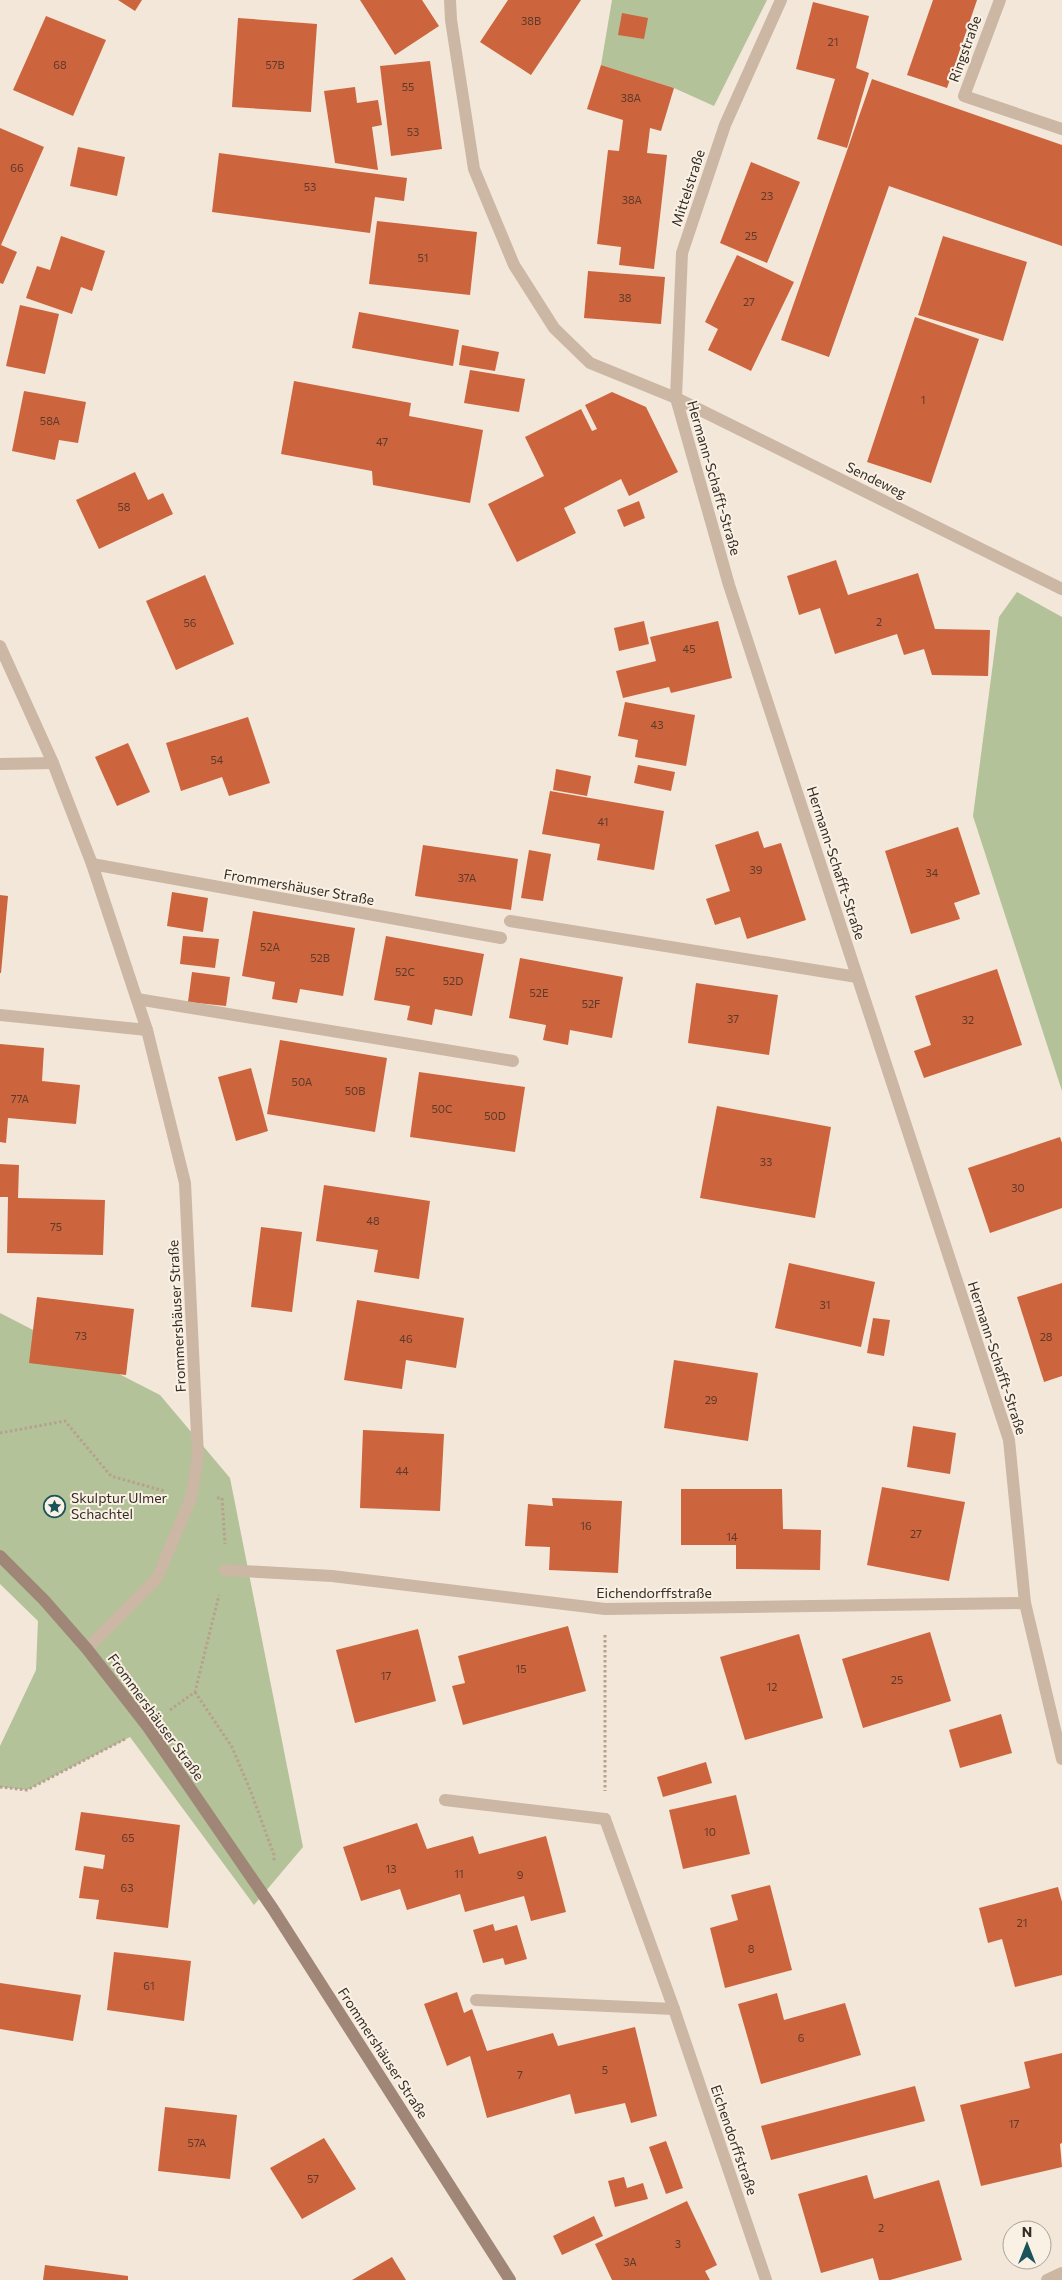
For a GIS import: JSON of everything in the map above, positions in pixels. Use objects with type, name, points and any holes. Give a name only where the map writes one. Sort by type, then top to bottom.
[{"type":"main road","points":[[0,1556],[44,1600],[88,1649]]},
{"type":"main road","name":"Frommershäuser Straße","points":[[88,1649],[148,1727],[273,1910],[510,2280]]},
{"type":"street","name":"Hermann-Schafft-Straße","points":[[450,0],[451,20],[474,170],[514,265],[554,328],[590,363],[676,398],[729,585],[1009,1440],[1024,1603],[1062,1759]]},
{"type":"street","name":"Mittelstraße","points":[[676,398],[682,253],[725,125],[781,0]]},
{"type":"street","name":"Ringstraße","points":[[1000,0],[964,96],[1062,129]]},
{"type":"street","name":"Sendeweg","points":[[676,398],[1062,589]]},
{"type":"street","name":"Frommershäuser Straße","points":[[0,646],[53,763],[92,864],[147,1030],[185,1183],[198,1456],[191,1498],[157,1578],[88,1649]]},
{"type":"street","points":[[0,764],[53,763]]},
{"type":"street","name":"Frommershäuser Straße","points":[[92,864],[501,938]]},
{"type":"street","points":[[510,921],[857,977]]},
{"type":"street","points":[[137,999],[513,1061]]},
{"type":"street","points":[[0,1015],[147,1030]]},
{"type":"street","name":"Eichendorffstraße","points":[[225,1570],[332,1576],[604,1609],[1024,1603]]},
{"type":"street","points":[[445,1800],[605,1819]]},
{"type":"street","name":"Eichendorffstraße","points":[[605,1819],[674,2009],[766,2280]]},
{"type":"street","points":[[476,2000],[674,2009]]},
{"type":"street","points":[[1047,2280],[1062,2273]]},
{"type":"path","points":[[0,1433],[65,1421],[111,1476],[191,1498],[222,1498],[225,1570],[195,1692],[148,1727],[27,1790],[0,1787]]},
{"type":"path","points":[[604,1609],[605,1819]]},
{"type":"path","points":[[195,1692],[232,1747],[274,1855],[273,1910]]},
{"type":"green space","points":[[612,0],[767,0],[714,106],[674,88],[601,65]]},
{"type":"green space","points":[[1017,592],[1062,617],[1062,1091],[973,816],[999,617]]},
{"type":"green space","points":[[0,1313],[160,1395],[230,1478],[303,1847],[254,1905],[130,1737],[27,1790],[0,1787],[0,1746],[36,1670],[38,1621],[0,1584]]},
{"type":"building","points":[[118,0],[142,0],[135,11]]},
{"type":"building","points":[[360,0],[422,0],[439,26],[395,55]]},
{"type":"building","points":[[508,0],[581,0],[531,75],[480,42]]},
{"type":"building","points":[[933,0],[977,0],[947,88],[907,75]]},
{"type":"building","points":[[813,2],[869,16],[856,68],[869,73],[847,148],[817,139],[835,79],[796,69]]},
{"type":"building","points":[[622,13],[648,18],[644,39],[618,35]]},
{"type":"building","points":[[46,16],[106,40],[73,116],[13,90]]},
{"type":"building","points":[[238,18],[317,24],[311,112],[232,107]]},
{"type":"building","points":[[430,61],[442,149],[391,156],[380,66]]},
{"type":"building","points":[[601,65],[674,88],[661,131],[650,128],[647,153],[667,155],[654,269],[619,265],[621,247],[597,244],[608,150],[619,151],[623,120],[587,109]]},
{"type":"building","points":[[872,79],[1062,145],[1062,246],[889,186],[829,357],[781,340]]},
{"type":"building","points":[[355,87],[357,103],[378,100],[382,125],[372,127],[378,170],[335,163],[324,91]]},
{"type":"building","points":[[0,128],[44,147],[1,245],[17,252],[3,284],[0,283]]},
{"type":"building","points":[[78,147],[125,157],[117,196],[70,186]]},
{"type":"building","points":[[219,153],[407,178],[404,201],[375,197],[370,233],[212,212]]},
{"type":"building","points":[[751,162],[800,182],[767,263],[720,243]]},
{"type":"building","points":[[377,221],[477,232],[470,295],[369,284]]},
{"type":"building","points":[[61,236],[105,251],[92,291],[81,287],[72,314],[26,298],[37,266],[50,270]]},
{"type":"building","points":[[943,236],[1027,262],[1003,341],[918,315]]},
{"type":"building","points":[[737,255],[794,282],[751,371],[708,350],[718,329],[705,322]]},
{"type":"building","points":[[588,271],[665,277],[661,324],[584,318]]},
{"type":"building","points":[[20,305],[59,314],[45,374],[6,366]]},
{"type":"building","points":[[359,312],[459,330],[453,366],[352,348]]},
{"type":"building","points":[[915,317],[979,339],[931,483],[867,462]]},
{"type":"building","points":[[462,345],[499,352],[495,371],[459,365]]},
{"type":"building","points":[[470,370],[525,379],[519,412],[464,403]]},
{"type":"building","points":[[294,381],[411,403],[409,416],[483,430],[470,503],[373,485],[372,471],[281,454]]},
{"type":"building","points":[[24,391],[86,402],[78,443],[59,440],[55,460],[12,451]]},
{"type":"building","points":[[612,392],[646,407],[678,472],[629,496],[621,479],[564,508],[576,533],[517,562],[488,504],[544,476],[525,437],[581,409],[592,431],[597,429],[585,405]]},
{"type":"building","points":[[135,472],[148,500],[163,493],[173,514],[99,549],[76,500]]},
{"type":"building","points":[[639,501],[645,518],[624,527],[617,510]]},
{"type":"building","points":[[836,560],[848,595],[918,573],[935,629],[990,630],[988,676],[932,675],[924,649],[904,655],[897,634],[835,654],[820,608],[799,615],[787,576]]},
{"type":"building","points":[[205,575],[234,644],[176,670],[146,601]]},
{"type":"building","points":[[644,621],[649,644],[619,651],[614,628]]},
{"type":"building","points":[[718,621],[732,678],[671,693],[669,687],[623,698],[616,671],[656,661],[650,637]]},
{"type":"building","points":[[625,702],[695,715],[686,766],[635,757],[638,740],[618,736]]},
{"type":"building","points":[[248,717],[270,783],[229,796],[222,777],[181,791],[166,743]]},
{"type":"building","points":[[128,743],[150,792],[117,806],[95,757]]},
{"type":"building","points":[[638,765],[675,772],[671,791],[634,783]]},
{"type":"building","points":[[556,769],[591,776],[587,796],[553,790]]},
{"type":"building","points":[[550,791],[664,811],[654,870],[597,860],[600,844],[542,834]]},
{"type":"building","points":[[958,827],[980,894],[954,903],[960,919],[911,934],[885,851]]},
{"type":"building","points":[[758,831],[764,848],[781,843],[806,920],[747,939],[740,917],[715,925],[706,899],[730,891],[715,845]]},
{"type":"building","points":[[423,845],[518,859],[511,910],[415,896]]},
{"type":"building","points":[[529,850],[551,854],[543,901],[521,898]]},
{"type":"building","points":[[172,892],[208,898],[203,932],[167,926]]},
{"type":"building","points":[[0,895],[8,896],[1,973],[0,973]]},
{"type":"building","points":[[253,911],[355,928],[343,996],[300,989],[297,1003],[272,999],[275,982],[242,976]]},
{"type":"building","points":[[183,936],[219,939],[215,968],[180,964]]},
{"type":"building","points":[[386,936],[484,954],[472,1016],[435,1009],[432,1025],[407,1020],[410,1006],[374,1000]]},
{"type":"building","points":[[520,958],[623,977],[612,1038],[570,1030],[568,1045],[543,1040],[546,1025],[509,1018]]},
{"type":"building","points":[[997,969],[1022,1045],[924,1078],[914,1051],[931,1045],[915,996]]},
{"type":"building","points":[[192,972],[230,977],[226,1006],[188,1002]]},
{"type":"building","points":[[696,983],[778,995],[769,1055],[688,1043]]},
{"type":"building","points":[[280,1040],[387,1058],[375,1132],[267,1114]]},
{"type":"building","points":[[0,1044],[44,1048],[42,1081],[80,1085],[76,1124],[8,1118],[6,1143],[0,1142]]},
{"type":"building","points":[[251,1068],[268,1131],[236,1141],[218,1077]]},
{"type":"building","points":[[419,1072],[525,1087],[515,1152],[410,1137]]},
{"type":"building","points":[[717,1106],[831,1127],[815,1218],[700,1198]]},
{"type":"building","points":[[1060,1137],[1062,1143],[1062,1208],[990,1233],[968,1168]]},
{"type":"building","points":[[0,1164],[19,1165],[18,1198],[105,1200],[103,1255],[7,1253],[8,1197],[0,1197]]},
{"type":"building","points":[[324,1185],[430,1201],[419,1279],[374,1272],[378,1250],[316,1241]]},
{"type":"building","points":[[261,1227],[302,1232],[292,1312],[251,1307]]},
{"type":"building","points":[[789,1263],[875,1282],[861,1347],[775,1328]]},
{"type":"building","points":[[1062,1283],[1062,1376],[1044,1382],[1017,1297]]},
{"type":"building","points":[[37,1297],[134,1309],[126,1375],[29,1363]]},
{"type":"building","points":[[357,1300],[464,1318],[456,1368],[406,1360],[402,1389],[344,1380]]},
{"type":"building","points":[[873,1318],[890,1320],[884,1356],[867,1353]]},
{"type":"building","points":[[674,1360],[758,1373],[748,1441],[664,1428]]},
{"type":"building","points":[[913,1426],[956,1433],[950,1474],[907,1467]]},
{"type":"building","points":[[363,1430],[444,1434],[440,1511],[360,1508]]},
{"type":"building","points":[[882,1487],[965,1502],[949,1581],[867,1565]]},
{"type":"building","points":[[681,1489],[782,1489],[783,1529],[821,1530],[820,1570],[736,1569],[736,1545],[681,1545]]},
{"type":"building","points":[[552,1498],[622,1501],[618,1573],[549,1570],[550,1547],[525,1546],[528,1504],[553,1506]]},
{"type":"building","points":[[568,1626],[586,1691],[463,1725],[452,1686],[465,1683],[458,1656]]},
{"type":"building","points":[[418,1629],[436,1701],[355,1723],[336,1650]]},
{"type":"building","points":[[930,1632],[951,1701],[863,1728],[842,1659]]},
{"type":"building","points":[[799,1634],[823,1718],[745,1740],[720,1657]]},
{"type":"building","points":[[1001,1714],[1012,1753],[960,1768],[949,1730]]},
{"type":"building","points":[[706,1762],[712,1783],[663,1797],[657,1777]]},
{"type":"building","points":[[736,1795],[750,1854],[683,1869],[669,1810]]},
{"type":"building","points":[[81,1812],[180,1825],[168,1928],[96,1919],[99,1900],[79,1898],[84,1866],[103,1869],[105,1855],[75,1850]]},
{"type":"building","points":[[417,1823],[427,1849],[473,1836],[479,1854],[546,1836],[566,1912],[531,1921],[524,1896],[465,1912],[460,1894],[407,1910],[400,1889],[361,1901],[343,1847]]},
{"type":"building","points":[[770,1885],[792,1970],[725,1988],[710,1928],[738,1920],[731,1895]]},
{"type":"building","points":[[1058,1887],[1062,1902],[1062,1975],[1015,1987],[1002,1939],[988,1943],[979,1908]]},
{"type":"building","points":[[493,1924],[495,1931],[517,1925],[527,1959],[505,1965],[503,1958],[483,1963],[473,1930]]},
{"type":"building","points":[[114,1952],[191,1961],[184,2021],[107,2010]]},
{"type":"building","points":[[0,1983],[81,1995],[73,2041],[0,2029]]},
{"type":"building","points":[[457,1992],[464,2013],[472,2009],[487,2051],[553,2033],[558,2046],[635,2027],[657,2116],[631,2123],[625,2103],[575,2114],[570,2094],[487,2118],[470,2056],[447,2066],[424,2004]]},
{"type":"building","points":[[777,1993],[784,2020],[845,2003],[861,2055],[761,2084],[738,2004]]},
{"type":"building","points":[[1062,2053],[1062,2143],[1060,2144],[1062,2167],[981,2186],[960,2105],[1030,2088],[1024,2062]]},
{"type":"building","points":[[915,2086],[925,2121],[771,2160],[761,2126]]},
{"type":"building","points":[[165,2107],[237,2115],[230,2179],[158,2171]]},
{"type":"building","points":[[324,2138],[356,2189],[302,2219],[270,2168]]},
{"type":"building","points":[[666,2141],[683,2188],[666,2194],[649,2147]]},
{"type":"building","points":[[867,2175],[874,2199],[939,2180],[962,2260],[890,2280],[879,2280],[873,2258],[821,2273],[798,2194]]},
{"type":"building","points":[[624,2177],[627,2188],[643,2183],[648,2199],[615,2207],[608,2181]]},
{"type":"building","points":[[687,2201],[717,2265],[705,2271],[710,2280],[612,2280],[595,2244]]},
{"type":"building","points":[[594,2216],[603,2236],[562,2255],[553,2236]]},
{"type":"building","points":[[392,2257],[406,2280],[352,2280]]},
{"type":"building","points":[[45,2265],[128,2276],[128,2280],[43,2280]]},
{"type":"place","name":"Skulptur Ulmer Schachtel","points":[[55,1506]]}]
